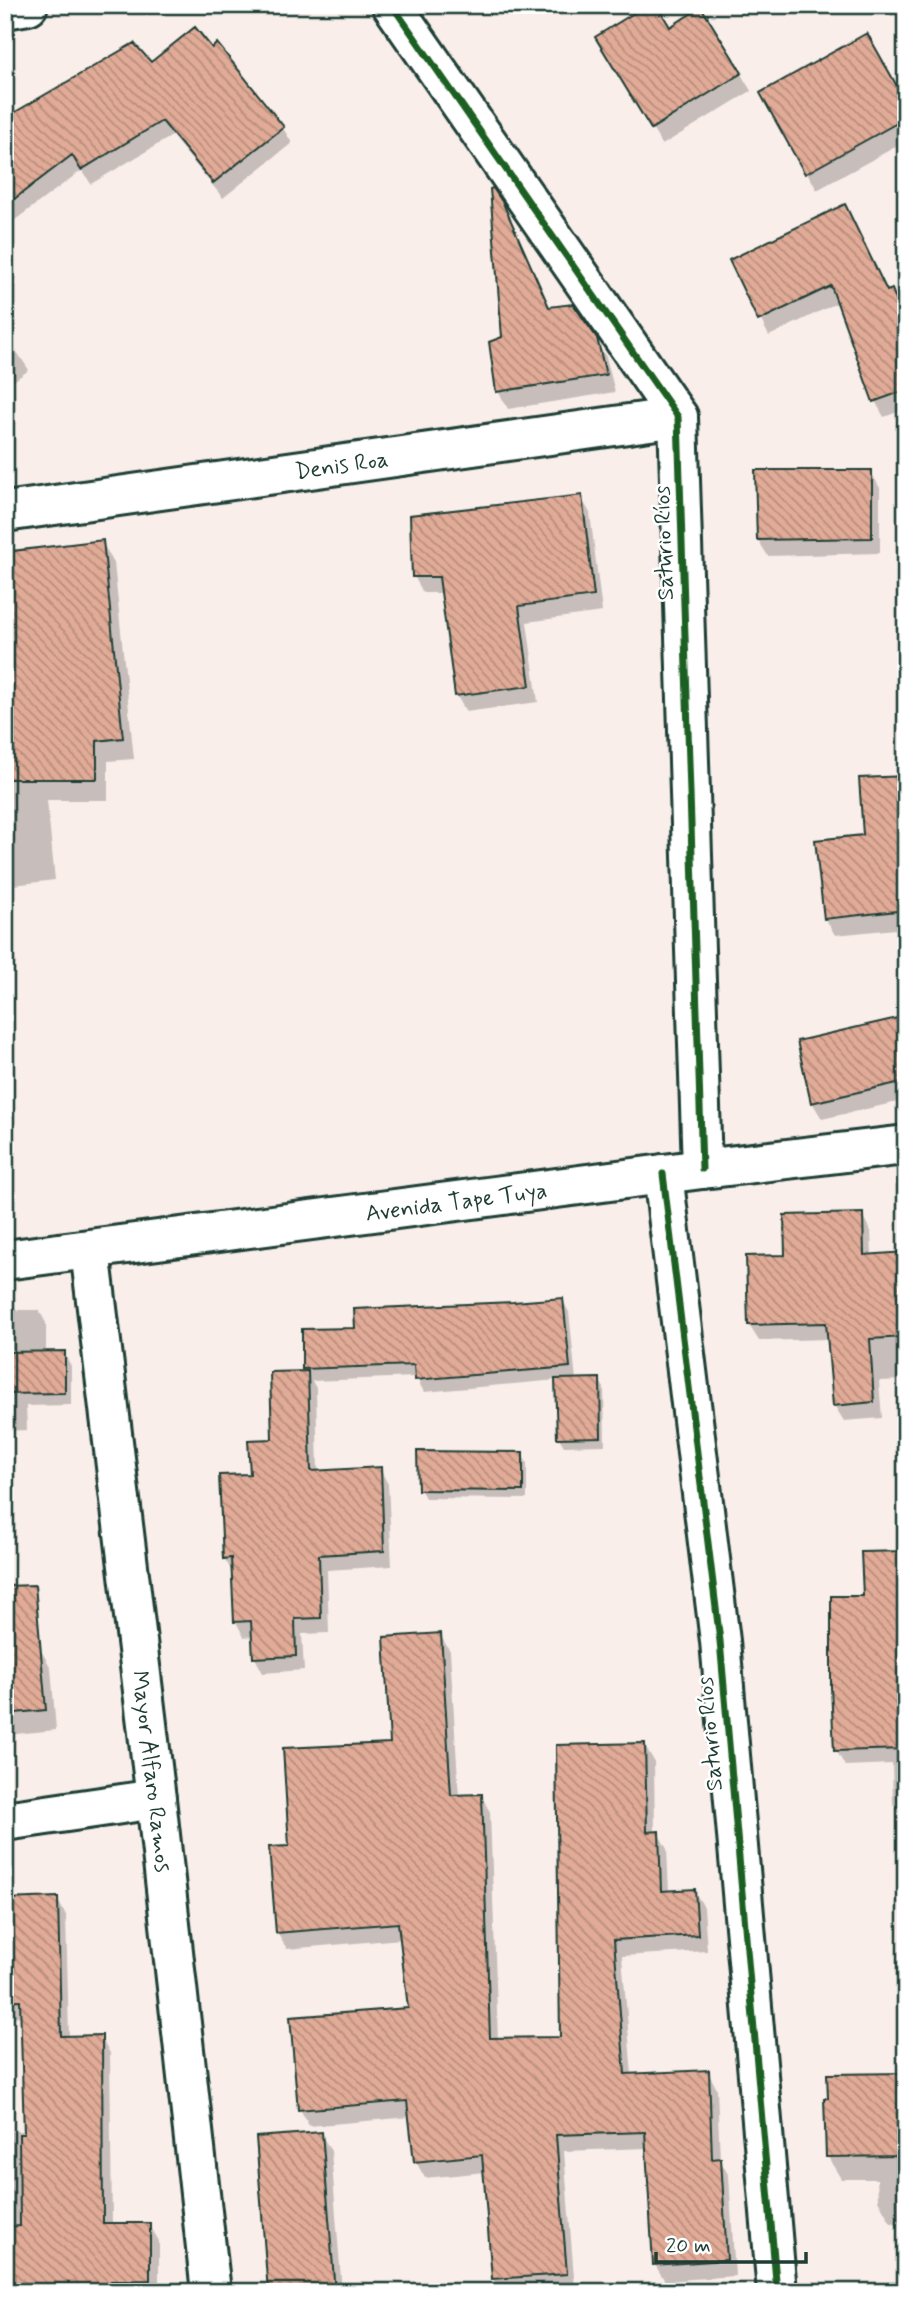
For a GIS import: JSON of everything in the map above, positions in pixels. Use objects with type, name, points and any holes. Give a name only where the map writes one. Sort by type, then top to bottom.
[{"type":"street","points":[[5,9],[28,5]]},
{"type":"street","points":[[392,5],[678,417]]},
{"type":"street","name":"Denis Roa","points":[[5,512],[678,417]]},
{"type":"street","name":"Saturio Ríos","points":[[678,417],[702,1169]]},
{"type":"street","name":"Avenida Tape Tuya","points":[[5,1260],[906,1145]]},
{"type":"street","name":"Saturio Ríos","points":[[663,1174],[720,1641],[777,2292]]},
{"type":"street","name":"Mayor Alfaro Ramos","points":[[90,1250],[156,1800],[211,2292]]},
{"type":"street","points":[[5,1821],[156,1800]]},
{"type":"building","points":[[647,5],[657,5],[670,27],[701,7],[742,73],[651,129],[595,37]]},
{"type":"building","points":[[195,27],[212,48],[217,43],[284,127],[213,183],[162,121],[81,170],[72,155],[5,206],[5,118],[134,43],[151,62]]},
{"type":"building","points":[[867,33],[906,102],[906,118],[805,174],[760,93]]},
{"type":"building","points":[[493,188],[503,203],[549,307],[573,304],[597,338],[606,375],[496,392],[489,342],[502,337],[490,189]]},
{"type":"building","points":[[845,204],[887,291],[892,289],[906,327],[906,390],[873,402],[831,286],[758,321],[729,260]]},
{"type":"building","points":[[755,470],[872,470],[872,538],[757,540]]},
{"type":"building","points":[[582,495],[594,596],[519,606],[530,686],[455,696],[439,577],[412,577],[410,515]]},
{"type":"building","points":[[103,540],[123,738],[97,741],[97,779],[5,779],[5,678],[11,678],[5,620],[5,552]]},
{"type":"building","points":[[906,776],[906,910],[824,919],[815,840],[863,835],[859,778]]},
{"type":"building","points":[[906,1016],[906,1081],[811,1103],[797,1041]]},
{"type":"building","points":[[863,1213],[864,1255],[906,1252],[906,1337],[870,1339],[874,1402],[833,1406],[826,1323],[748,1325],[746,1256],[785,1255],[784,1215]]},
{"type":"building","points":[[563,1298],[570,1367],[415,1380],[414,1365],[302,1369],[302,1329],[355,1328],[354,1309]]},
{"type":"building","points":[[65,1351],[65,1393],[5,1394],[5,1352]]},
{"type":"building","points":[[308,1371],[311,1471],[381,1467],[384,1551],[319,1555],[321,1618],[295,1619],[296,1656],[253,1658],[251,1621],[234,1622],[231,1558],[223,1559],[219,1475],[250,1474],[248,1440],[272,1439],[270,1372]]},
{"type":"building","points":[[600,1378],[601,1437],[557,1438],[555,1379]]},
{"type":"building","points":[[417,1451],[523,1452],[523,1491],[418,1490]]},
{"type":"building","points":[[906,1551],[906,1749],[834,1751],[831,1596],[863,1596],[861,1552]]},
{"type":"building","points":[[35,1585],[46,1710],[5,1714],[5,1586]]},
{"type":"building","points":[[441,1633],[451,1795],[482,1794],[490,2038],[560,2037],[556,1745],[645,1743],[647,1832],[659,1831],[661,1891],[695,1889],[698,1935],[614,1940],[625,2074],[709,2070],[712,2159],[721,2158],[727,2260],[653,2265],[645,2132],[556,2135],[567,2274],[492,2279],[482,2155],[414,2162],[407,2101],[298,2110],[290,2017],[408,2008],[398,1923],[276,1933],[269,1847],[289,1846],[283,1748],[390,1743],[384,1637]]},
{"type":"building","points":[[58,1897],[61,2036],[102,2035],[103,2223],[150,2223],[150,2280],[111,2281],[111,2292],[5,2292],[5,2227],[20,2226],[19,2134],[24,2134],[20,2000],[5,2001],[5,1899]]},
{"type":"building","points":[[906,2073],[906,2156],[826,2157],[824,2098],[828,2098],[827,2074]]},
{"type":"building","points":[[322,2132],[335,2292],[268,2292],[256,2137]]},
{"type":"cycle path","points":[[392,5],[678,417],[702,1169]]},
{"type":"cycle path","points":[[663,1174],[720,1641],[777,2292]]}]
